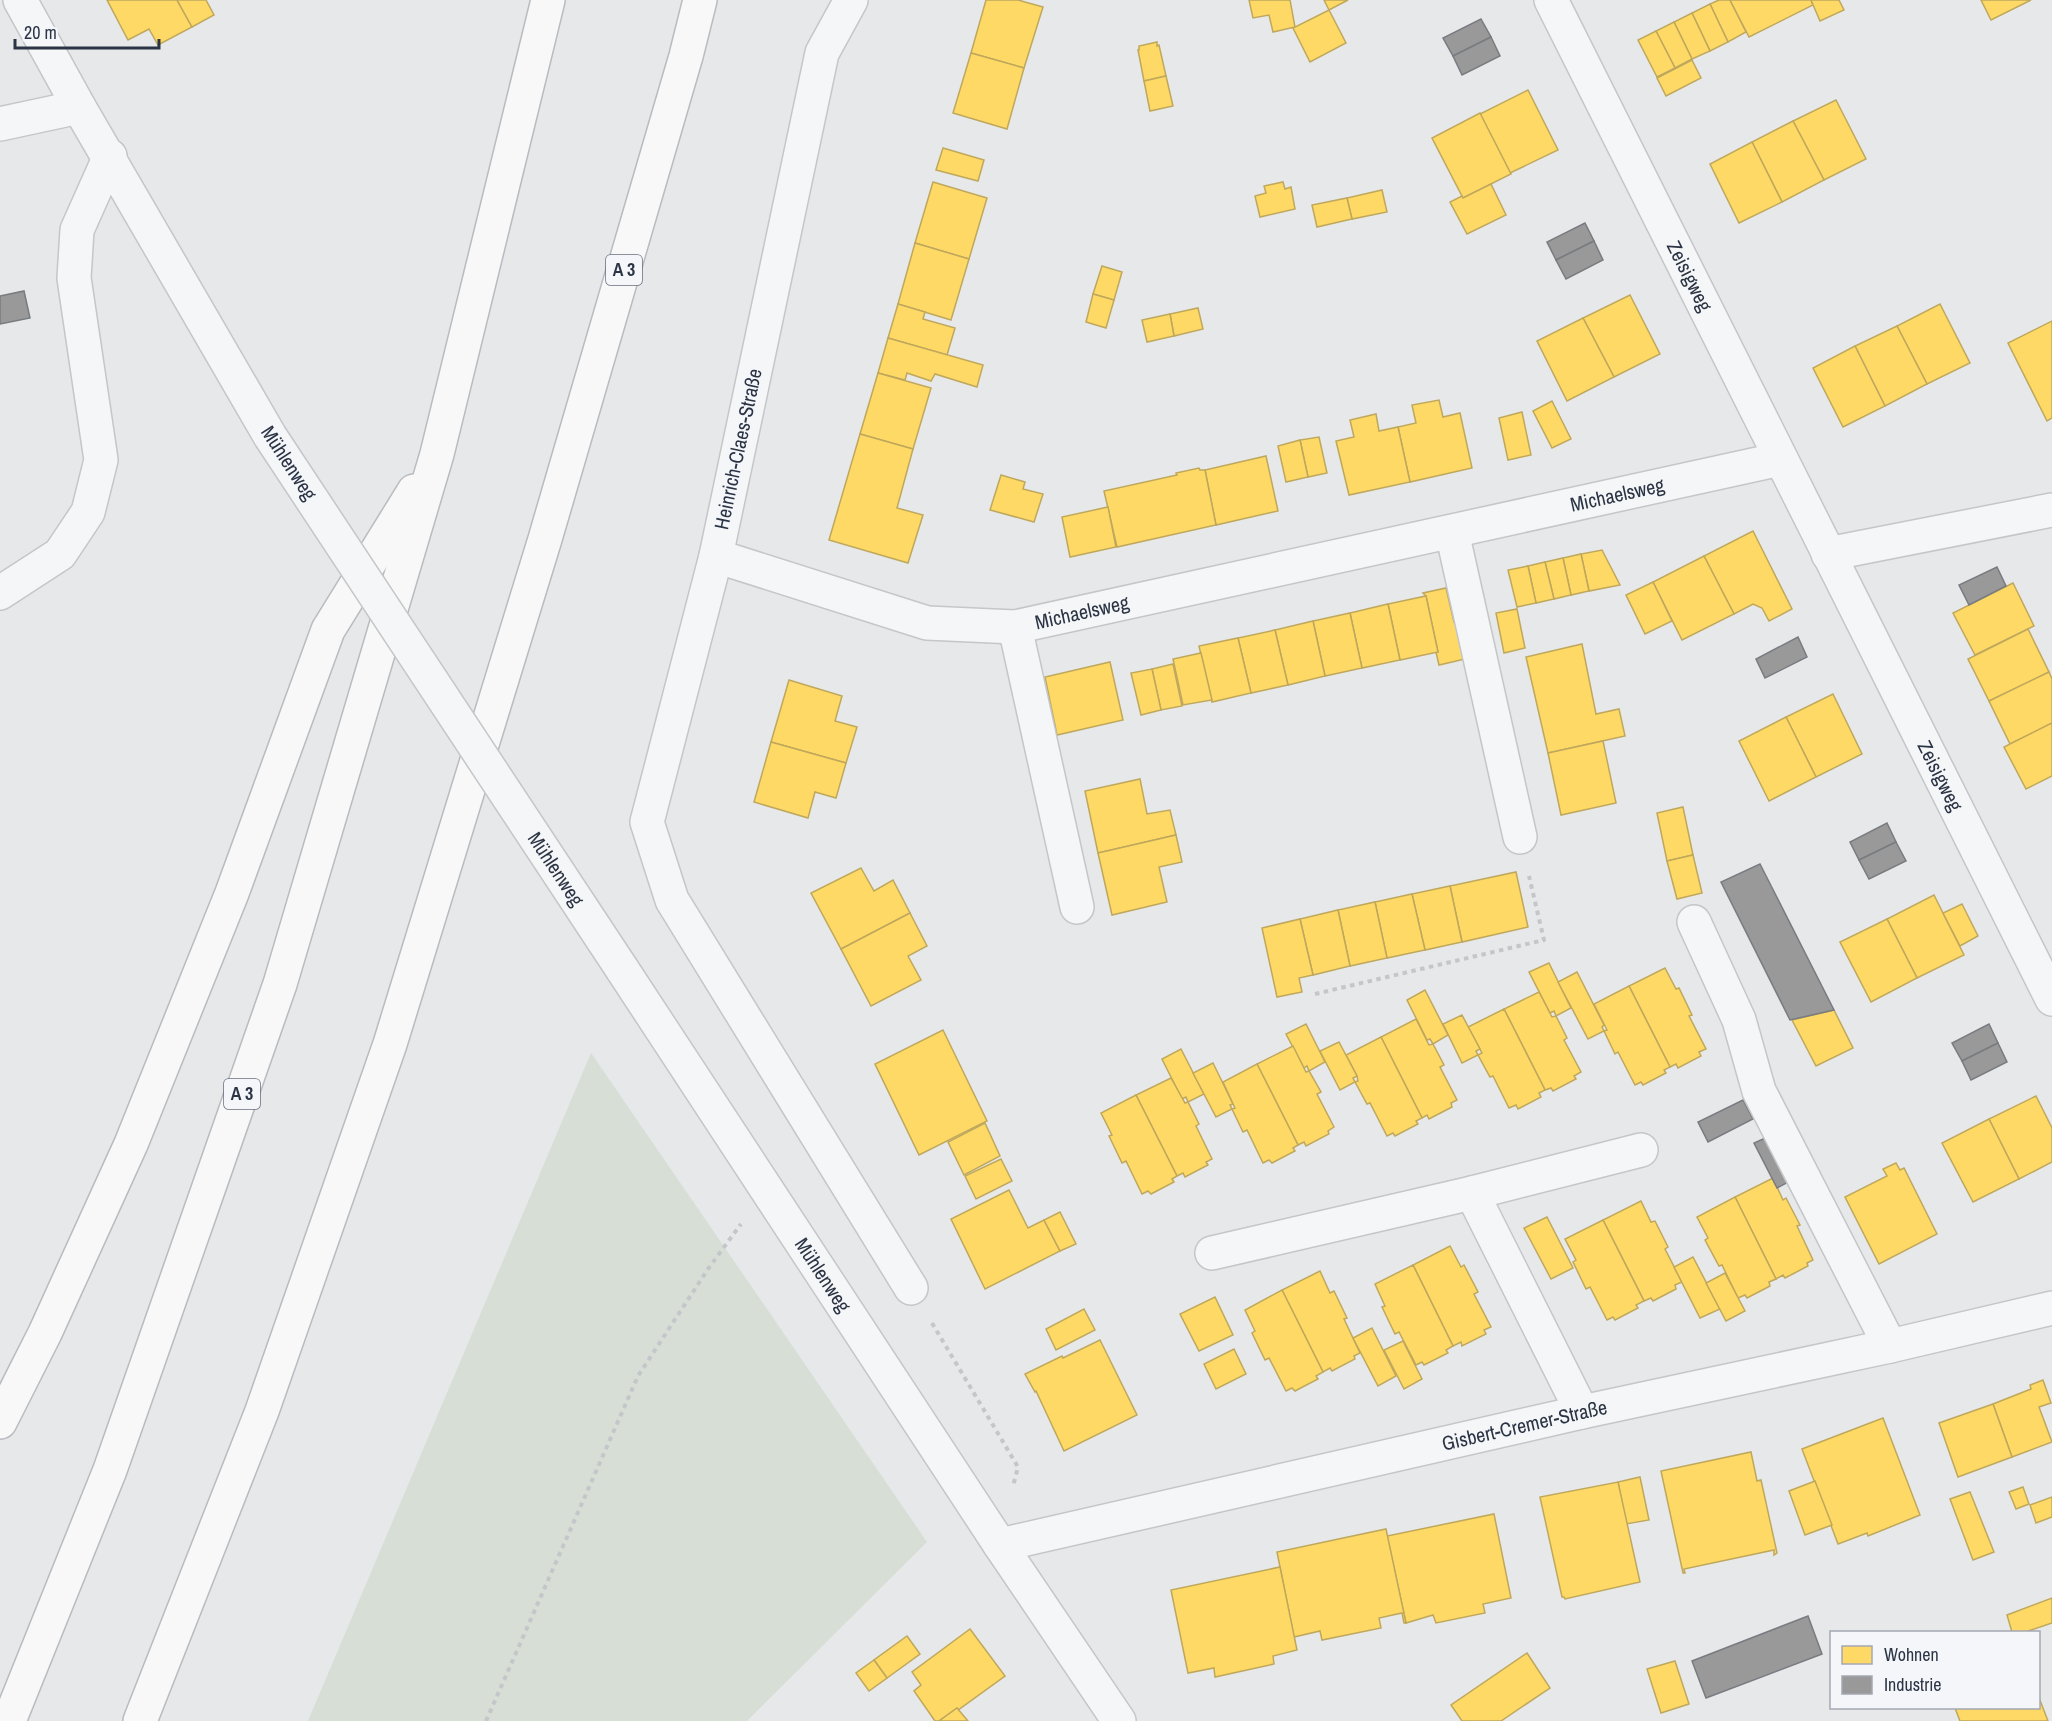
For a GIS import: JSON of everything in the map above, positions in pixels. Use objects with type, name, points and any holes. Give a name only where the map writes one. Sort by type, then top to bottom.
[{"type":"highway","name":"A 3","points":[[9,1721],[110,1470],[280,984],[437,454],[548,0]]},
{"type":"highway","name":"A 3","points":[[140,1721],[262,1411],[390,1044],[545,539],[686,56],[700,0]]},
{"type":"highway","points":[[0,1422],[45,1333],[136,1133],[232,893],[328,630],[437,454]]},
{"type":"street","name":"Mühlenweg","points":[[20,0],[270,436],[1000,1545],[1119,1721]]},
{"type":"street","name":"Heinrich-Claes-Straße","points":[[851,0],[822,52],[716,556],[647,822],[672,900],[911,1288]]},
{"type":"street","name":"Zeisigweg","points":[[1551,0],[2052,999]]},
{"type":"street","points":[[0,123],[79,106]]},
{"type":"street","points":[[0,593],[60,554],[88,512],[101,460],[74,278],[76,239],[77,230],[110,156]]},
{"type":"street","name":"Michaelsweg","points":[[716,556],[927,623],[1016,627],[1780,459]]},
{"type":"street","points":[[1828,554],[2052,510]]},
{"type":"street","points":[[1452,532],[1520,837]]},
{"type":"street","points":[[1016,627],[1077,907]]},
{"type":"street","points":[[1694,922],[1739,1020],[1759,1090],[1890,1346]]},
{"type":"street","points":[[1212,1253],[1472,1193],[1641,1150]]},
{"type":"street","points":[[1472,1193],[1582,1412]]},
{"type":"street","name":"Gisbert-Cremer-Straße","points":[[1000,1545],[1582,1412],[1890,1346],[2052,1308]]},
{"type":"path","points":[[1315,994],[1544,940],[1520,837]]},
{"type":"path","points":[[486,1721],[638,1376],[708,1269],[766,1190]]},
{"type":"path","points":[[911,1288],[1018,1467],[1000,1545]]},
{"type":"shaded area","points":[[591,1053],[927,1542],[747,1721],[308,1721]]},
{"type":"building: Wohnen","points":[[107,0],[177,0],[192,27],[158,45],[149,29],[128,40]]},
{"type":"building: Wohnen","points":[[177,0],[206,0],[214,15],[192,27]]},
{"type":"building: Wohnen","points":[[986,0],[1018,0],[1043,7],[1024,68],[971,53]]},
{"type":"building: Wohnen","points":[[1249,0],[1290,0],[1295,27],[1273,32],[1269,15],[1253,18]]},
{"type":"building: Wohnen","points":[[1324,0],[1348,0],[1329,10]]},
{"type":"building: Wohnen","points":[[1719,0],[1730,0],[1746,32],[1728,42],[1710,4]]},
{"type":"building: Wohnen","points":[[1730,0],[1811,0],[1813,5],[1749,37]]},
{"type":"building: Wohnen","points":[[1811,0],[1839,0],[1844,10],[1820,21]]},
{"type":"building: Wohnen","points":[[1981,0],[2031,0],[1991,20]]},
{"type":"building: Wohnen","points":[[1710,4],[1728,42],[1710,51],[1692,13]]},
{"type":"building: Wohnen","points":[[1329,10],[1346,43],[1310,62],[1293,28]]},
{"type":"building: Wohnen","points":[[1692,13],[1710,51],[1692,59],[1674,22]]},
{"type":"building: Wohnen","points":[[1674,22],[1692,59],[1675,68],[1656,31]]},
{"type":"building: Wohnen","points":[[1656,31],[1675,68],[1657,77],[1638,40]]},
{"type":"building: Wohnen","points":[[1157,42],[1166,76],[1144,81],[1139,46]]},
{"type":"building: Wohnen","points":[[971,53],[1024,68],[1007,129],[953,113]]},
{"type":"building: Wohnen","points":[[1692,60],[1701,78],[1666,96],[1657,78]]},
{"type":"building: Wohnen","points":[[1166,76],[1173,106],[1150,111],[1144,81]]},
{"type":"building: Wohnen","points":[[1528,90],[1558,150],[1510,173],[1480,114]]},
{"type":"building: Wohnen","points":[[1836,100],[1866,159],[1824,180],[1793,121]]},
{"type":"building: Wohnen","points":[[1480,113],[1511,174],[1463,198],[1432,138]]},
{"type":"building: Wohnen","points":[[1793,121],[1824,180],[1782,202],[1752,142]]},
{"type":"building: Wohnen","points":[[1752,142],[1782,202],[1739,223],[1710,164]]},
{"type":"building: Wohnen","points":[[943,148],[984,160],[978,181],[936,170]]},
{"type":"building: Wohnen","points":[[933,182],[987,198],[969,259],[915,243]]},
{"type":"building: Wohnen","points":[[1283,182],[1285,189],[1291,187],[1295,209],[1260,217],[1255,196],[1266,193],[1264,186]]},
{"type":"building: Wohnen","points":[[1491,184],[1506,215],[1467,234],[1450,202]]},
{"type":"building: Wohnen","points":[[1382,190],[1387,212],[1352,219],[1347,198]]},
{"type":"building: Wohnen","points":[[1347,198],[1352,219],[1317,227],[1312,205]]},
{"type":"building: Wohnen","points":[[915,243],[969,259],[951,320],[898,304]]},
{"type":"building: Wohnen","points":[[1102,266],[1122,272],[1114,300],[1093,294]]},
{"type":"building: Wohnen","points":[[1093,294],[1114,300],[1106,328],[1086,322]]},
{"type":"building: Wohnen","points":[[1630,295],[1660,354],[1614,377],[1583,318]]},
{"type":"building: Wohnen","points":[[898,304],[925,312],[923,319],[955,328],[947,355],[888,338]]},
{"type":"building: Wohnen","points":[[1940,304],[1970,363],[1927,384],[1897,326]]},
{"type":"building: Wohnen","points":[[1198,308],[1203,329],[1174,336],[1170,314]]},
{"type":"building: Wohnen","points":[[1170,314],[1174,336],[1147,342],[1142,320]]},
{"type":"building: Wohnen","points":[[1583,318],[1614,377],[1567,401],[1537,341]]},
{"type":"building: Wohnen","points":[[2052,321],[2052,418],[2047,421],[2008,343]]},
{"type":"building: Wohnen","points":[[1897,326],[1927,384],[1885,406],[1855,346]]},
{"type":"building: Wohnen","points":[[888,338],[983,365],[977,387],[935,374],[931,381],[907,373],[905,380],[878,373]]},
{"type":"building: Wohnen","points":[[1855,346],[1885,406],[1843,427],[1813,368]]},
{"type":"building: Wohnen","points":[[878,373],[931,388],[913,449],[860,434]]},
{"type":"building: Wohnen","points":[[1439,400],[1443,417],[1460,413],[1472,468],[1410,482],[1398,427],[1416,423],[1412,405]]},
{"type":"building: Wohnen","points":[[1552,401],[1571,439],[1552,448],[1533,411]]},
{"type":"building: Wohnen","points":[[1522,412],[1531,455],[1508,460],[1499,418]]},
{"type":"building: Wohnen","points":[[1376,414],[1379,431],[1398,427],[1410,482],[1349,495],[1336,441],[1354,437],[1350,420]]},
{"type":"building: Wohnen","points":[[860,434],[913,449],[897,508],[923,515],[908,563],[829,540]]},
{"type":"building: Wohnen","points":[[1319,437],[1327,473],[1308,477],[1300,440]]},
{"type":"building: Wohnen","points":[[1300,440],[1308,477],[1286,482],[1278,446]]},
{"type":"building: Wohnen","points":[[1266,456],[1278,511],[1216,525],[1205,470]]},
{"type":"building: Wohnen","points":[[1199,468],[1205,470],[1216,525],[1117,547],[1104,491]]},
{"type":"building: Wohnen","points":[[1001,475],[1025,482],[1023,489],[1043,494],[1034,522],[990,510]]},
{"type":"building: Wohnen","points":[[1108,507],[1116,547],[1070,557],[1062,517]]},
{"type":"building: Wohnen","points":[[1753,531],[1792,609],[1769,621],[1762,608],[1753,604],[1734,614],[1704,556]]},
{"type":"building: Wohnen","points":[[1602,550],[1620,585],[1589,591],[1581,554]]},
{"type":"building: Wohnen","points":[[1581,554],[1589,591],[1571,595],[1563,558]]},
{"type":"building: Wohnen","points":[[1704,556],[1734,614],[1682,640],[1653,582]]},
{"type":"building: Wohnen","points":[[1563,558],[1571,595],[1554,599],[1545,562]]},
{"type":"building: Wohnen","points":[[1545,562],[1554,599],[1536,603],[1528,566]]},
{"type":"building: Wohnen","points":[[1528,566],[1536,603],[1517,607],[1508,570]]},
{"type":"building: Wohnen","points":[[1653,582],[1672,621],[1645,634],[1626,595]]},
{"type":"building: Wohnen","points":[[2013,583],[2034,626],[1975,655],[1953,613]]},
{"type":"building: Wohnen","points":[[1446,588],[1454,622],[1457,620],[1465,659],[1439,665],[1426,596],[1423,593]]},
{"type":"building: Wohnen","points":[[1426,596],[1438,652],[1400,660],[1388,604]]},
{"type":"building: Wohnen","points":[[1388,604],[1400,660],[1362,668],[1350,613]]},
{"type":"building: Wohnen","points":[[1517,609],[1525,648],[1504,653],[1496,613]]},
{"type":"building: Wohnen","points":[[1350,613],[1362,668],[1325,676],[1313,621]]},
{"type":"building: Wohnen","points":[[1313,621],[1325,676],[1288,685],[1275,630]]},
{"type":"building: Wohnen","points":[[2028,629],[2049,672],[1989,701],[1968,659]]},
{"type":"building: Wohnen","points":[[1275,630],[1288,685],[1251,693],[1238,638]]},
{"type":"building: Wohnen","points":[[1238,638],[1251,693],[1212,702],[1199,646]]},
{"type":"building: Wohnen","points":[[1582,644],[1596,714],[1619,709],[1625,736],[1548,753],[1526,657]]},
{"type":"building: Wohnen","points":[[1201,653],[1212,700],[1183,705],[1173,659]]},
{"type":"building: Wohnen","points":[[1110,662],[1123,720],[1057,735],[1045,677]]},
{"type":"building: Wohnen","points":[[1173,664],[1182,706],[1161,710],[1152,669]]},
{"type":"building: Wohnen","points":[[1152,669],[1161,710],[1141,715],[1131,673]]},
{"type":"building: Wohnen","points":[[2049,672],[2052,679],[2052,723],[2010,744],[1989,701]]},
{"type":"building: Wohnen","points":[[789,680],[842,696],[835,721],[857,727],[846,763],[771,742]]},
{"type":"building: Wohnen","points":[[1833,694],[1862,754],[1816,777],[1786,717]]},
{"type":"building: Wohnen","points":[[1786,717],[1816,777],[1769,801],[1739,741]]},
{"type":"building: Wohnen","points":[[2052,723],[2052,776],[2026,789],[2004,747]]},
{"type":"building: Wohnen","points":[[1603,741],[1616,803],[1561,815],[1548,753]]},
{"type":"building: Wohnen","points":[[771,742],[846,763],[836,798],[815,792],[808,818],[754,802]]},
{"type":"building: Wohnen","points":[[1140,779],[1147,814],[1170,810],[1176,835],[1098,853],[1085,791]]},
{"type":"building: Wohnen","points":[[1683,807],[1693,855],[1667,861],[1657,813]]},
{"type":"building: Wohnen","points":[[1176,835],[1182,862],[1159,867],[1167,902],[1112,915],[1098,853]]},
{"type":"building: Wohnen","points":[[1693,855],[1702,893],[1677,899],[1667,861]]},
{"type":"building: Wohnen","points":[[861,868],[874,891],[893,880],[910,913],[841,949],[811,893]]},
{"type":"building: Wohnen","points":[[1516,872],[1528,927],[1462,942],[1450,886]]},
{"type":"building: Wohnen","points":[[1450,886],[1462,942],[1425,950],[1412,894]]},
{"type":"building: Wohnen","points":[[1412,894],[1425,950],[1387,958],[1375,902]]},
{"type":"building: Wohnen","points":[[1934,895],[1964,955],[1917,978],[1887,919]]},
{"type":"building: Wohnen","points":[[1375,902],[1387,958],[1350,966],[1338,910]]},
{"type":"building: Wohnen","points":[[1962,904],[1978,936],[1960,946],[1943,913]]},
{"type":"building: Wohnen","points":[[1338,910],[1350,966],[1313,975],[1300,919]]},
{"type":"building: Wohnen","points":[[910,913],[927,946],[908,956],[921,980],[871,1006],[841,949]]},
{"type":"building: Wohnen","points":[[1300,919],[1313,975],[1299,978],[1302,992],[1277,997],[1262,928]]},
{"type":"building: Wohnen","points":[[1887,919],[1917,978],[1871,1002],[1840,942]]},
{"type":"building: Wohnen","points":[[1549,963],[1571,1008],[1556,1016],[1554,1011],[1550,1013],[1529,972]]},
{"type":"building: Wohnen","points":[[1665,968],[1676,989],[1679,988],[1692,1015],[1689,1016],[1706,1049],[1699,1052],[1701,1056],[1678,1068],[1676,1064],[1670,1067],[1629,986]]},
{"type":"building: Wohnen","points":[[1577,972],[1604,1025],[1602,1027],[1604,1031],[1588,1039],[1558,982]]},
{"type":"building: Wohnen","points":[[1629,986],[1670,1067],[1664,1070],[1666,1073],[1643,1085],[1641,1082],[1635,1085],[1618,1052],[1615,1054],[1604,1031],[1607,1030],[1594,1004]]},
{"type":"building: Wohnen","points":[[1425,990],[1448,1035],[1433,1044],[1430,1039],[1427,1040],[1407,1000]]},
{"type":"building: Wohnen","points":[[1539,992],[1552,1017],[1556,1016],[1567,1038],[1564,1040],[1581,1072],[1574,1076],[1576,1079],[1553,1091],[1551,1088],[1545,1090],[1504,1009]]},
{"type":"building: Wohnen","points":[[1504,1009],[1545,1090],[1539,1093],[1541,1097],[1518,1109],[1516,1105],[1509,1108],[1493,1076],[1490,1077],[1478,1055],[1482,1053],[1468,1027]]},
{"type":"building: Wohnen","points":[[1834,1010],[1853,1048],[1816,1066],[1792,1020]]},
{"type":"building: Wohnen","points":[[1462,1015],[1480,1049],[1476,1051],[1478,1055],[1462,1063],[1443,1024]]},
{"type":"building: Wohnen","points":[[1416,1019],[1429,1045],[1433,1044],[1444,1065],[1440,1067],[1457,1100],[1451,1103],[1452,1107],[1429,1119],[1427,1115],[1422,1118],[1381,1037]]},
{"type":"building: Wohnen","points":[[1306,1024],[1325,1062],[1309,1071],[1307,1066],[1304,1068],[1286,1034]]},
{"type":"building: Wohnen","points":[[943,1030],[987,1121],[919,1155],[875,1064]]},
{"type":"building: Wohnen","points":[[1381,1037],[1422,1118],[1416,1121],[1418,1124],[1395,1136],[1393,1133],[1387,1136],[1370,1103],[1367,1104],[1355,1082],[1358,1081],[1357,1076],[1346,1055]]},
{"type":"building: Wohnen","points":[[1339,1042],[1357,1076],[1353,1078],[1355,1082],[1340,1090],[1320,1051]]},
{"type":"building: Wohnen","points":[[1293,1046],[1306,1072],[1309,1071],[1321,1092],[1317,1094],[1334,1127],[1328,1131],[1329,1134],[1306,1146],[1304,1142],[1298,1145],[1257,1064]]},
{"type":"building: Wohnen","points":[[1181,1049],[1204,1094],[1188,1102],[1186,1097],[1182,1099],[1162,1059]]},
{"type":"building: Wohnen","points":[[1213,1063],[1233,1104],[1230,1105],[1232,1109],[1216,1117],[1193,1073]]},
{"type":"building: Wohnen","points":[[1257,1064],[1298,1145],[1293,1148],[1295,1151],[1272,1163],[1269,1160],[1263,1163],[1247,1130],[1243,1132],[1223,1082]]},
{"type":"building: Wohnen","points":[[1171,1078],[1185,1103],[1188,1102],[1199,1124],[1196,1126],[1212,1159],[1206,1162],[1208,1165],[1185,1177],[1183,1173],[1177,1176],[1136,1095]]},
{"type":"building: Wohnen","points":[[1136,1095],[1177,1176],[1172,1179],[1174,1182],[1151,1194],[1148,1191],[1142,1194],[1126,1161],[1122,1163],[1101,1113]]},
{"type":"building: Wohnen","points":[[2036,1096],[2052,1128],[2052,1162],[2019,1179],[1989,1119]]},
{"type":"building: Wohnen","points":[[1989,1119],[2019,1179],[1973,1202],[1942,1143]]},
{"type":"building: Wohnen","points":[[985,1123],[1000,1156],[964,1175],[948,1142]]},
{"type":"building: Wohnen","points":[[1001,1159],[1012,1181],[976,1199],[965,1176]]},
{"type":"building: Wohnen","points":[[1896,1163],[1900,1170],[1904,1168],[1937,1234],[1879,1264],[1845,1197],[1887,1176],[1883,1169]]},
{"type":"building: Wohnen","points":[[1773,1178],[1783,1200],[1786,1198],[1800,1225],[1797,1226],[1813,1260],[1807,1263],[1808,1266],[1785,1278],[1783,1275],[1776,1279],[1735,1197]]},
{"type":"building: Wohnen","points":[[1009,1190],[1028,1228],[1044,1220],[1060,1251],[985,1289],[951,1219]]},
{"type":"building: Wohnen","points":[[1735,1197],[1776,1279],[1769,1282],[1770,1286],[1747,1298],[1745,1295],[1738,1298],[1722,1265],[1719,1266],[1705,1240],[1708,1238],[1697,1217]]},
{"type":"building: Wohnen","points":[[1641,1201],[1651,1222],[1655,1221],[1668,1247],[1665,1249],[1682,1282],[1675,1285],[1676,1289],[1653,1301],[1651,1298],[1644,1301],[1603,1220]]},
{"type":"building: Wohnen","points":[[1060,1212],[1076,1244],[1060,1251],[1044,1220]]},
{"type":"building: Wohnen","points":[[1547,1217],[1573,1268],[1551,1279],[1524,1228]]},
{"type":"building: Wohnen","points":[[1603,1220],[1644,1301],[1636,1305],[1638,1308],[1615,1320],[1613,1317],[1607,1320],[1590,1287],[1586,1289],[1573,1262],[1576,1260],[1565,1239]]},
{"type":"building: Wohnen","points":[[1450,1246],[1461,1267],[1464,1265],[1478,1292],[1474,1294],[1491,1327],[1484,1330],[1486,1334],[1462,1346],[1461,1342],[1453,1346],[1413,1265]]},
{"type":"building: Wohnen","points":[[1693,1257],[1720,1309],[1700,1318],[1674,1267]]},
{"type":"building: Wohnen","points":[[1413,1265],[1453,1346],[1446,1350],[1448,1353],[1424,1365],[1422,1362],[1416,1365],[1399,1332],[1395,1334],[1382,1307],[1385,1306],[1375,1284]]},
{"type":"building: Wohnen","points":[[1320,1271],[1330,1293],[1334,1291],[1360,1353],[1354,1356],[1355,1359],[1332,1371],[1330,1368],[1323,1372],[1282,1290]]},
{"type":"building: Wohnen","points":[[1725,1273],[1745,1311],[1726,1321],[1706,1283]]},
{"type":"building: Wohnen","points":[[1282,1290],[1323,1372],[1316,1376],[1318,1379],[1295,1391],[1292,1388],[1286,1391],[1269,1358],[1265,1360],[1252,1333],[1255,1331],[1245,1310]]},
{"type":"building: Wohnen","points":[[1215,1297],[1233,1335],[1199,1351],[1180,1314]]},
{"type":"building: Wohnen","points":[[1084,1309],[1095,1330],[1056,1350],[1046,1329]]},
{"type":"building: Wohnen","points":[[1372,1328],[1396,1376],[1378,1386],[1353,1338]]},
{"type":"building: Wohnen","points":[[1100,1340],[1137,1415],[1064,1451],[1036,1391],[1025,1374]]},
{"type":"building: Wohnen","points":[[1403,1341],[1422,1379],[1404,1389],[1384,1350]]},
{"type":"building: Wohnen","points":[[1234,1349],[1246,1374],[1216,1389],[1204,1364]]},
{"type":"building: Wohnen","points":[[2043,1380],[2051,1403],[2039,1407],[2052,1442],[2012,1457],[1993,1404],[2031,1389],[2030,1385]]},
{"type":"building: Wohnen","points":[[1993,1404],[2012,1457],[1958,1477],[1939,1423]]},
{"type":"building: Wohnen","points":[[1883,1418],[1920,1515],[1868,1536],[1867,1533],[1838,1544],[1802,1449]]},
{"type":"building: Wohnen","points":[[1751,1452],[1757,1481],[1761,1480],[1777,1553],[1774,1555],[1774,1550],[1684,1569],[1685,1573],[1683,1573],[1661,1471]]},
{"type":"building: Wohnen","points":[[1640,1477],[1649,1520],[1626,1524],[1618,1482]]},
{"type":"building: Wohnen","points":[[1815,1481],[1832,1525],[1805,1535],[1789,1491]]},
{"type":"building: Wohnen","points":[[1618,1482],[1640,1582],[1565,1599],[1562,1597],[1540,1497]]},
{"type":"building: Wohnen","points":[[2023,1487],[2029,1504],[2016,1509],[2009,1492]]},
{"type":"building: Wohnen","points":[[1970,1492],[1994,1552],[1973,1560],[1950,1499]]},
{"type":"building: Wohnen","points":[[2052,1497],[2052,1517],[2036,1523],[2030,1505]]},
{"type":"building: Wohnen","points":[[1494,1514],[1511,1598],[1483,1604],[1485,1613],[1436,1623],[1433,1615],[1406,1623],[1387,1536]]},
{"type":"building: Wohnen","points":[[1386,1529],[1406,1623],[1404,1623],[1402,1613],[1379,1618],[1381,1628],[1322,1640],[1320,1631],[1294,1637],[1277,1552]]},
{"type":"building: Wohnen","points":[[1280,1567],[1297,1650],[1273,1656],[1274,1664],[1215,1677],[1214,1668],[1188,1673],[1171,1590]]},
{"type":"building: Wohnen","points":[[2052,1598],[2052,1623],[2028,1631],[2012,1631],[2007,1615]]},
{"type":"building: Wohnen","points":[[970,1629],[1005,1676],[958,1710],[957,1708],[939,1721],[935,1721],[914,1691],[921,1685],[912,1672]]},
{"type":"building: Wohnen","points":[[907,1636],[920,1654],[887,1678],[874,1660]]},
{"type":"building: Wohnen","points":[[1527,1653],[1550,1688],[1501,1721],[1462,1721],[1451,1705]]},
{"type":"building: Wohnen","points":[[874,1660],[887,1678],[869,1691],[856,1673]]},
{"type":"building: Wohnen","points":[[1675,1661],[1689,1704],[1661,1713],[1647,1669]]},
{"type":"building: Wohnen","points":[[2040,1700],[2048,1721],[1960,1721],[1955,1709],[2040,1709]]},
{"type":"building: Wohnen","points":[[957,1708],[968,1721],[939,1721]]},
{"type":"building: Industrie","points":[[1481,19],[1491,37],[1453,56],[1443,38]]},
{"type":"building: Industrie","points":[[1491,37],[1500,56],[1462,75],[1453,56]]},
{"type":"building: Industrie","points":[[1585,223],[1594,241],[1556,260],[1547,242]]},
{"type":"building: Industrie","points":[[1594,241],[1603,260],[1566,279],[1556,260]]},
{"type":"building: Industrie","points":[[24,291],[30,318],[0,324],[0,296]]},
{"type":"building: Industrie","points":[[1997,567],[2006,586],[1969,605],[1959,585]]},
{"type":"building: Industrie","points":[[1798,637],[1807,657],[1765,678],[1756,659]]},
{"type":"building: Industrie","points":[[1887,823],[1896,842],[1859,860],[1850,842]]},
{"type":"building: Industrie","points":[[1896,842],[1906,861],[1869,879],[1859,860]]},
{"type":"building: Industrie","points":[[1760,864],[1834,1010],[1790,1020],[1721,882]]},
{"type":"building: Industrie","points":[[1989,1024],[1998,1043],[1962,1061],[1952,1043]]},
{"type":"building: Industrie","points":[[1998,1043],[2007,1062],[1971,1080],[1962,1061]]},
{"type":"building: Industrie","points":[[1743,1100],[1753,1119],[1708,1142],[1698,1122]]},
{"type":"building: Industrie","points":[[1774,1134],[1796,1178],[1777,1188],[1754,1143]]},
{"type":"building: Industrie","points":[[1808,1616],[1822,1654],[1706,1698],[1692,1661]]}]
